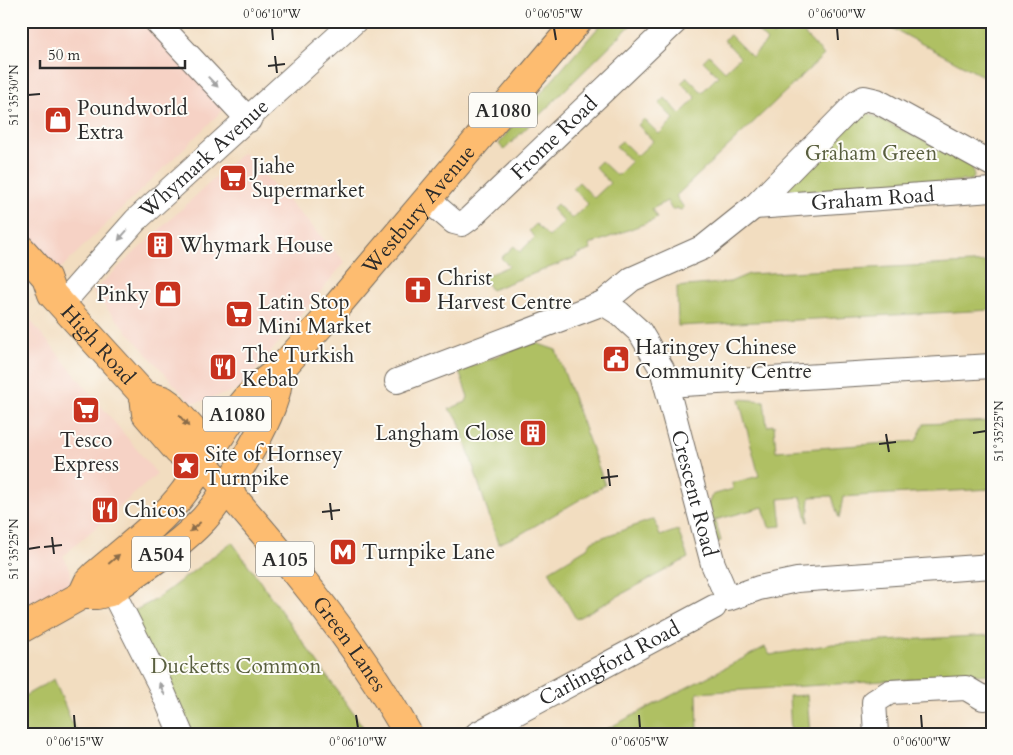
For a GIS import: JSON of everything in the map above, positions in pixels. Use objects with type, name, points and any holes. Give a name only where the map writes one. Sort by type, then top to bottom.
[{"type":"main road","name":"Westbury Avenue","points":[[203,463],[223,432],[251,396],[271,375],[277,373],[578,21]]},
{"type":"main road","name":"High Road","points":[[21,249],[46,277],[56,300]]},
{"type":"main road","name":"High Road","points":[[21,271],[37,288],[56,300],[144,395],[146,414],[178,450],[188,458],[203,463],[227,490]]},
{"type":"main road","name":"A1080","points":[[227,490],[271,409],[280,380],[277,373]]},
{"type":"main road","name":"A504","points":[[82,595],[88,582],[177,500],[203,463]]},
{"type":"main road","name":"A504","points":[[21,629],[82,595],[97,595],[110,592],[185,536],[203,520],[227,490]]},
{"type":"main road","name":"Green Lanes","points":[[227,490],[305,583],[354,647],[387,697],[408,734]]},
{"type":"street","points":[[156,21],[249,120]]},
{"type":"street","name":"Whymark Avenue","points":[[56,300],[136,220],[249,120],[355,21]]},
{"type":"street","name":"Frome Road","points":[[427,199],[454,222],[462,224],[469,219],[676,21]]},
{"type":"street","name":"Graham Road","points":[[397,381],[602,303],[632,279],[704,246],[754,207],[856,103],[864,98],[877,101],[992,164]]},
{"type":"street","name":"Graham Road","points":[[754,207],[992,190]]},
{"type":"street","name":"Crescent Road","points":[[602,303],[619,313],[640,332],[656,357],[666,385],[713,564],[721,603]]},
{"type":"street","points":[[666,385],[992,366]]},
{"type":"street","name":"Carlingford Road","points":[[477,734],[721,603],[759,588],[797,580],[992,566]]},
{"type":"street","points":[[110,592],[117,600],[160,685],[180,734]]},
{"type":"street","points":[[876,734],[874,702],[890,692],[966,688],[984,698],[992,697]]},
{"type":"shaded area","points":[[21,21],[156,21],[225,108],[58,271],[21,233]]},
{"type":"shaded area","points":[[243,152],[345,262],[240,389],[200,402],[190,402],[92,292]]},
{"type":"shaded area","points":[[21,309],[157,474],[63,556],[71,571],[70,578],[72,582],[21,607]]},
{"type":"green space","points":[[604,21],[635,21],[504,150],[499,144],[512,126]]},
{"type":"green space","points":[[748,21],[759,21],[773,36],[781,28],[785,32],[792,24],[789,21],[792,21],[824,55],[676,196],[684,208],[672,210],[667,201],[652,209],[657,218],[654,220],[589,245],[591,250],[576,255],[577,257],[491,290],[483,277],[509,266],[501,258],[514,246],[520,252],[535,237],[529,231],[536,224],[549,237],[564,222],[552,209],[557,204],[572,219],[588,204],[573,188],[579,182],[594,198],[610,183],[595,167],[601,161],[617,176],[631,162],[616,146],[622,141],[637,156],[653,141],[638,125],[644,119],[659,134],[674,119],[659,104],[665,98],[680,114],[696,98],[681,83],[687,77],[702,92],[718,76],[703,61],[709,55],[725,71],[740,57],[724,40],[730,35],[752,57],[767,41]]},
{"type":"green space","points":[[879,21],[992,21],[992,81]]},
{"type":"green space","name":"Graham Green","points":[[866,112],[972,165],[974,177],[972,180],[795,193],[790,190],[788,186],[858,115]]},
{"type":"green space","points":[[992,262],[992,310],[678,326],[677,287],[730,282],[749,274]]},
{"type":"green space","points":[[533,342],[556,350],[605,485],[519,535],[498,544],[458,419],[449,409],[466,402],[468,397],[459,371]]},
{"type":"green space","points":[[739,399],[764,401],[767,426],[774,425],[776,451],[916,441],[924,424],[992,421],[992,489],[843,497],[839,519],[832,496],[810,497],[808,522],[801,497],[779,499],[782,526],[769,527],[763,507],[715,520],[721,541],[716,542],[707,507],[712,495],[733,489],[732,483],[759,476]]},
{"type":"green space","points":[[654,519],[660,536],[678,530],[688,558],[576,619],[549,571],[587,548],[592,541]]},
{"type":"green space","name":"Ducketts Common","points":[[232,542],[368,734],[189,734],[128,614],[155,600]]},
{"type":"green space","points":[[992,635],[992,674],[697,693],[698,734],[597,734],[765,647],[770,655],[832,644]]},
{"type":"green space","points":[[54,679],[72,723],[79,734],[24,734],[21,728],[21,698]]},
{"type":"green space","points":[[807,695],[810,734],[791,734],[789,696]]},
{"type":"place","name":"Poundworld Extra","points":[[58,120]]},
{"type":"place","name":"Jiahe Supermarket","points":[[233,178]]},
{"type":"place","name":"Whymark House","points":[[160,245]]},
{"type":"place","name":"Christ Harvest Centre","points":[[418,290]]},
{"type":"place","name":"Pinky","points":[[168,294]]},
{"type":"place","name":"Latin Stop Mini Market","points":[[239,314]]},
{"type":"place","name":"Haringey Chinese Community Centre","points":[[616,359]]},
{"type":"place","name":"The Turkish Kebab","points":[[223,367]]},
{"type":"place","name":"Tesco Express","points":[[86,410]]},
{"type":"place","name":"Langham Close","points":[[533,433]]},
{"type":"place","name":"Site of Hornsey Turnpike","points":[[186,466]]},
{"type":"place","name":"Chicos","points":[[105,510]]},
{"type":"place","name":"Turnpike Lane","points":[[343,552]]}]
